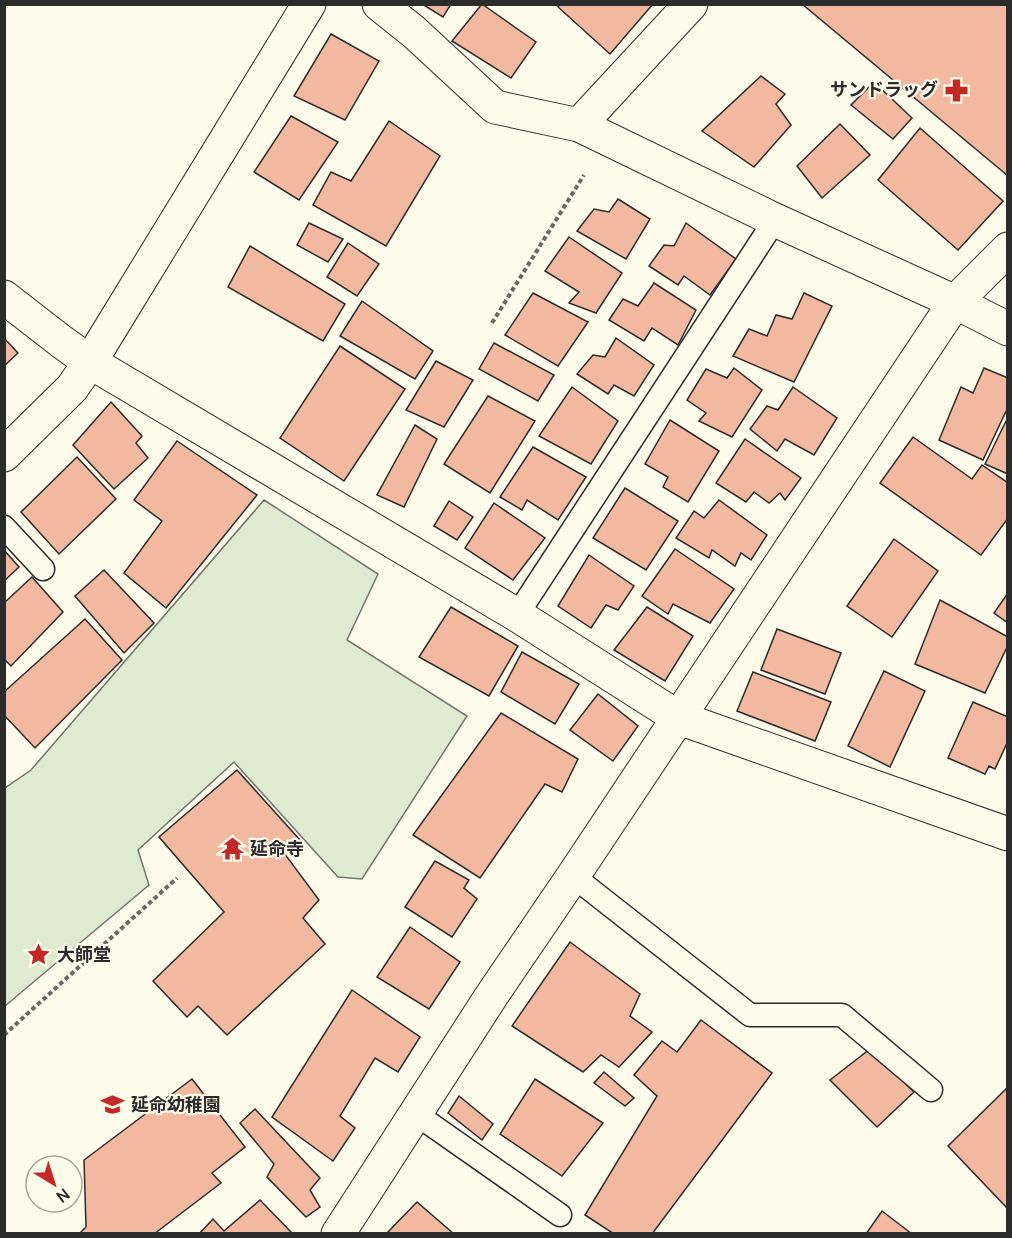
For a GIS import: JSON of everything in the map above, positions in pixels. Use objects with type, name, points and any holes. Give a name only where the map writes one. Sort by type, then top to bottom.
[{"type":"street","points":[[4,455],[72,388],[90,362],[309,4]]},
{"type":"street","points":[[379,4],[414,32],[495,106],[592,132],[1008,329]]},
{"type":"street","points":[[592,132],[691,4]]},
{"type":"street","points":[[338,1233],[492,995],[955,302],[1008,249]]},
{"type":"street","points":[[4,297],[90,362],[517,615],[679,718],[1008,834]]},
{"type":"lane","points":[[517,615],[775,220]]},
{"type":"lane","points":[[4,527],[43,568]]},
{"type":"lane","points":[[573,876],[750,1014],[842,1015],[931,1090]]},
{"type":"lane","points":[[416,1114],[560,1215]]},
{"type":"path","points":[[492,323],[592,132]]},
{"type":"path","points":[[4,1035],[177,878]]},
{"type":"green space","points":[[264,500],[378,574],[347,640],[467,716],[362,879],[338,877],[234,762],[138,850],[149,885],[5,1006],[5,788],[31,770]]},
{"type":"building","points":[[422,4],[451,4],[443,17]]},
{"type":"building","points":[[482,4],[536,42],[511,78],[452,41]]},
{"type":"building","points":[[560,4],[653,4],[610,54],[558,7]]},
{"type":"building","name":"サンドラッグ","points":[[802,4],[1008,4],[1008,176]]},
{"type":"building","points":[[331,34],[379,61],[345,120],[294,96]]},
{"type":"building","points":[[761,76],[785,94],[776,104],[791,125],[754,167],[702,131]]},
{"type":"building","points":[[874,82],[912,118],[893,139],[851,105]]},
{"type":"building","points":[[291,116],[338,142],[299,200],[254,172]]},
{"type":"building","points":[[389,121],[440,156],[386,246],[313,205],[331,172],[351,181]]},
{"type":"building","points":[[840,124],[870,155],[822,198],[797,166]]},
{"type":"building","points":[[920,128],[1003,201],[958,250],[878,180]]},
{"type":"building","points":[[618,199],[650,219],[626,259],[577,231],[594,209],[609,212]]},
{"type":"building","points":[[309,223],[343,239],[328,262],[297,245]]},
{"type":"building","points":[[686,223],[736,259],[710,295],[684,276],[678,285],[649,266],[664,245],[674,246]]},
{"type":"building","points":[[569,237],[622,273],[596,313],[569,303],[579,292],[545,271]]},
{"type":"building","points":[[348,243],[379,264],[357,296],[327,277]]},
{"type":"building","points":[[250,246],[345,304],[323,341],[228,287]]},
{"type":"building","points":[[654,283],[696,310],[678,345],[652,328],[644,341],[609,320],[623,299],[638,306]]},
{"type":"building","points":[[533,293],[588,322],[558,366],[505,335]]},
{"type":"building","points":[[804,293],[832,306],[794,382],[733,356],[749,329],[767,336],[776,315],[792,319]]},
{"type":"building","points":[[362,301],[433,351],[415,379],[340,336]]},
{"type":"building","points":[[4,338],[18,353],[4,366]]},
{"type":"building","points":[[616,338],[654,365],[634,396],[614,385],[608,394],[577,374],[593,355],[605,357]]},
{"type":"building","points":[[494,343],[554,375],[538,401],[479,369]]},
{"type":"building","points":[[340,346],[405,389],[344,481],[280,438]]},
{"type":"building","points":[[436,361],[473,380],[444,427],[406,410]]},
{"type":"building","points":[[734,368],[762,390],[732,437],[699,421],[706,413],[687,400],[706,369],[727,378]]},
{"type":"building","points":[[984,368],[1008,378],[1008,407],[983,460],[939,440],[961,387],[973,393]]},
{"type":"building","points":[[572,387],[618,421],[591,464],[539,436]]},
{"type":"building","points":[[793,387],[837,418],[814,455],[785,439],[777,451],[750,429],[767,406],[778,410]]},
{"type":"building","points":[[488,396],[535,421],[490,493],[444,464]]},
{"type":"building","points":[[111,402],[142,436],[136,443],[148,458],[114,489],[73,445]]},
{"type":"building","points":[[1008,417],[1008,474],[985,464]]},
{"type":"building","points":[[670,420],[719,451],[688,502],[663,487],[668,477],[645,464]]},
{"type":"building","points":[[415,425],[437,439],[404,507],[377,495]]},
{"type":"building","points":[[913,437],[972,479],[982,465],[1008,483],[1008,518],[981,555],[880,483]]},
{"type":"building","points":[[745,439],[801,478],[785,500],[780,493],[769,503],[754,492],[746,502],[716,483]]},
{"type":"building","points":[[177,441],[257,495],[166,608],[124,573],[162,521],[134,500]]},
{"type":"building","points":[[533,447],[586,477],[558,520],[527,500],[522,510],[500,497]]},
{"type":"building","points":[[77,457],[116,499],[59,554],[21,512]]},
{"type":"building","points":[[625,488],[678,521],[646,570],[593,538]]},
{"type":"building","points":[[719,500],[767,535],[751,560],[741,553],[735,566],[712,550],[709,558],[676,538],[694,511],[704,518]]},
{"type":"building","points":[[449,501],[473,517],[457,540],[434,526]]},
{"type":"building","points":[[494,503],[545,538],[513,580],[465,548]]},
{"type":"building","points":[[894,539],[938,571],[892,637],[847,606]]},
{"type":"building","points":[[675,549],[734,589],[710,623],[673,604],[668,614],[642,596]]},
{"type":"building","points":[[4,550],[19,567],[4,581]]},
{"type":"building","points":[[589,555],[634,586],[618,610],[606,605],[591,628],[558,606]]},
{"type":"building","points":[[104,570],[154,623],[124,653],[75,596]]},
{"type":"building","points":[[32,577],[63,612],[11,666],[4,659],[4,603]]},
{"type":"building","points":[[1008,593],[1008,623],[994,613]]},
{"type":"building","points":[[940,600],[1008,637],[1008,645],[985,693],[915,664]]},
{"type":"building","points":[[451,607],[518,646],[489,696],[419,657]]},
{"type":"building","points":[[647,607],[693,636],[665,681],[614,650]]},
{"type":"building","points":[[85,619],[122,660],[35,748],[4,715],[4,692]]},
{"type":"building","points":[[777,629],[841,653],[825,694],[761,670]]},
{"type":"building","points":[[522,652],[579,684],[555,724],[501,692]]},
{"type":"building","points":[[884,671],[925,691],[890,767],[848,746]]},
{"type":"building","points":[[753,672],[831,702],[815,741],[737,711]]},
{"type":"building","points":[[598,694],[638,726],[613,761],[570,730]]},
{"type":"building","points":[[973,702],[1008,717],[1008,741],[995,769],[989,766],[985,774],[948,758]]},
{"type":"building","points":[[501,713],[578,759],[562,792],[545,784],[480,878],[413,835]]},
{"type":"building","points":[[237,770],[300,840],[284,853],[319,900],[303,918],[325,944],[227,1035],[198,1006],[187,1017],[153,981],[224,912],[159,837]]},
{"type":"building","points":[[435,861],[469,880],[464,888],[477,899],[452,937],[405,907]]},
{"type":"building","points":[[410,927],[460,962],[429,1009],[377,977]]},
{"type":"building","points":[[570,942],[640,994],[630,1016],[652,1032],[619,1067],[601,1055],[583,1072],[512,1026]]},
{"type":"building","points":[[352,990],[420,1037],[398,1072],[375,1058],[340,1116],[355,1128],[333,1161],[272,1117]]},
{"type":"building","points":[[701,1020],[772,1073],[652,1234],[614,1234],[585,1215],[657,1096],[634,1075],[662,1041],[677,1052]]},
{"type":"building","points":[[870,1049],[914,1092],[877,1127],[830,1080]]},
{"type":"building","points":[[604,1072],[634,1098],[625,1106],[594,1083]]},
{"type":"building","points":[[192,1079],[245,1147],[212,1173],[221,1183],[154,1234],[79,1234],[86,1227],[84,1160]]},
{"type":"building","points":[[535,1079],[603,1123],[562,1176],[500,1134]]},
{"type":"building","points":[[1008,1087],[1008,1208],[1007,1208],[948,1146]]},
{"type":"building","points":[[459,1096],[493,1124],[482,1140],[448,1113]]},
{"type":"building","points":[[255,1109],[320,1178],[310,1190],[320,1207],[306,1217],[267,1177],[274,1164],[240,1123]]},
{"type":"building","points":[[260,1200],[292,1233],[199,1234],[213,1219],[224,1231]]},
{"type":"building","points":[[417,1202],[454,1234],[386,1234]]},
{"type":"building","points":[[882,1211],[912,1234],[866,1234]]},
{"type":"place","name":"サンドラッグ","points":[[956,90]]},
{"type":"place","name":"延命寺","points":[[232,849]]},
{"type":"place","name":"大師堂","points":[[39,955]]},
{"type":"place","name":"延命幼稚園","points":[[113,1105]]}]
